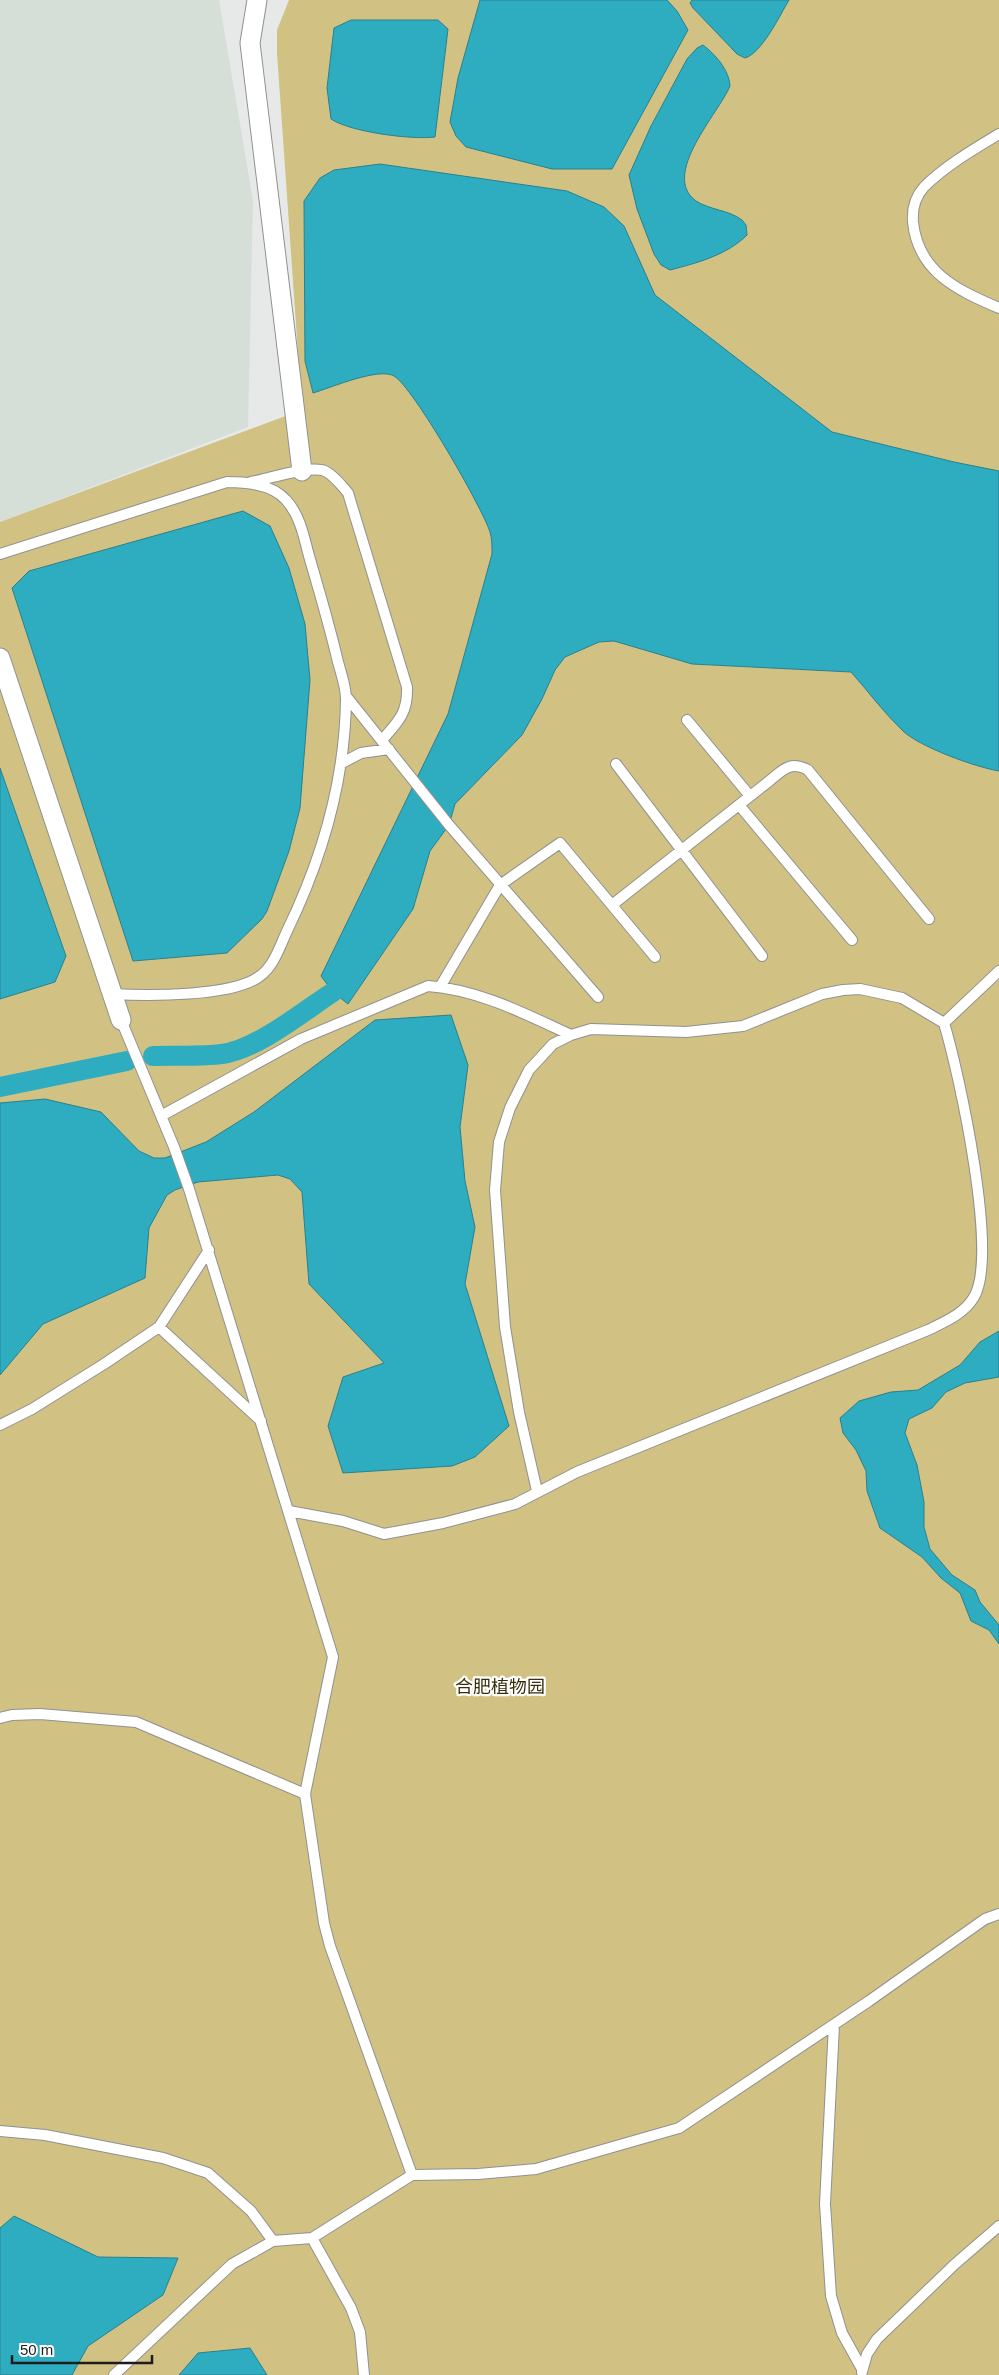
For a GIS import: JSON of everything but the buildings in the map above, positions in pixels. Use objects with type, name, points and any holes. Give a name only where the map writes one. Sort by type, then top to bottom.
[{"type":"street","points":[[257,0],[250,43],[302,471]]},
{"type":"street","points":[[0,658],[121,1020]]},
{"type":"lane","points":[[999,134],[976,148],[923,188],[912,208],[914,236],[919,250],[930,267],[962,292],[999,308]]},
{"type":"lane","points":[[0,554],[227,482],[251,482],[302,471],[323,470],[335,477],[348,493],[407,687],[403,715],[382,740]]},
{"type":"lane","points":[[112,994],[167,995],[233,987],[253,980],[266,971],[302,901],[320,852],[342,763],[346,696],[326,612],[296,516],[280,495],[251,482]]},
{"type":"lane","points":[[346,696],[401,763],[449,826],[598,997]]},
{"type":"lane","points":[[687,720],[750,796]]},
{"type":"lane","points":[[342,763],[361,753],[389,749]]},
{"type":"lane","points":[[616,764],[683,849],[762,956]]},
{"type":"lane","points":[[612,905],[739,804],[788,767],[796,765],[808,770],[929,919]]},
{"type":"lane","points":[[739,804],[852,940]]},
{"type":"lane","points":[[440,987],[500,885],[560,843],[655,957]]},
{"type":"lane","points":[[944,1023],[999,971]]},
{"type":"lane","points":[[161,1116],[301,1039],[428,986],[488,998],[572,1035]]},
{"type":"lane","points":[[289,1511],[343,1521],[384,1534],[443,1523],[515,1504],[577,1472],[928,1330],[952,1318],[968,1305],[975,1296],[982,1280],[983,1231],[968,1119],[944,1023],[902,998],[860,989],[822,994],[743,1026],[686,1032],[591,1029],[553,1044],[529,1070],[513,1100],[499,1142],[495,1190],[505,1327],[519,1412],[537,1492]]},
{"type":"lane","points":[[121,1020],[174,1147],[189,1189],[333,1657],[305,1794],[324,1923],[330,1946],[412,2175]]},
{"type":"lane","points":[[0,1425],[32,1409],[159,1327],[209,1250]]},
{"type":"lane","points":[[159,1327],[262,1422]]},
{"type":"lane","points":[[0,1718],[12,1715],[40,1714],[136,1722],[305,1794]]},
{"type":"lane","points":[[114,2375],[232,2264],[273,2241],[312,2238],[412,2175],[478,2174],[536,2169],[678,2128],[834,2025],[978,1924],[999,1914]]},
{"type":"lane","points":[[834,2025],[825,2204],[831,2296],[842,2334],[862,2372]]},
{"type":"lane","points":[[0,2131],[44,2135],[163,2158],[208,2173],[251,2211],[273,2241]]},
{"type":"lane","points":[[862,2372],[877,2339],[955,2264],[999,2226]]},
{"type":"lane","points":[[312,2238],[351,2308],[360,2332],[364,2375]]},
{"type":"shaded area","points":[[0,0],[219,0],[253,201],[248,427],[0,522]]},
{"type":"green space","name":"合肥植物园","points":[[289,0],[999,0],[999,2375],[0,2375],[0,522],[302,410],[277,53],[277,30]]},
{"type":"water","points":[[480,0],[667,0],[677,11],[688,30],[612,169],[552,169],[466,147],[456,136],[450,122],[458,78]]},
{"type":"water","points":[[692,0],[789,0],[776,24],[758,49],[745,58],[737,54],[693,8],[690,3]]},
{"type":"water","points":[[351,20],[438,20],[448,29],[435,137],[425,138],[382,134],[352,128],[331,119],[327,88],[334,28]]},
{"type":"water","points":[[703,45],[721,63],[727,74],[730,86],[695,144],[688,160],[685,176],[687,190],[696,201],[742,220],[746,225],[747,235],[721,253],[670,270],[661,265],[654,254],[637,209],[629,175],[651,126],[687,59],[697,48]]},
{"type":"water","points":[[380,164],[567,191],[604,207],[624,226],[655,295],[832,432],[999,471],[999,771],[948,756],[911,737],[889,717],[851,672],[692,664],[614,641],[599,642],[565,657],[555,670],[542,699],[522,735],[455,804],[449,825],[430,851],[413,909],[348,1004],[333,992],[321,976],[448,714],[492,554],[490,532],[461,475],[431,424],[403,385],[394,376],[377,374],[366,376],[313,393],[305,361],[304,201],[320,178],[334,170]]},
{"type":"water","points":[[243,511],[270,526],[289,568],[305,624],[310,680],[300,808],[289,851],[267,911],[262,919],[227,953],[133,961],[12,588],[29,571]]},
{"type":"water","points":[[0,768],[66,956],[55,982],[0,999]]},
{"type":"water","points":[[451,1015],[468,1065],[460,1127],[465,1181],[475,1227],[465,1284],[509,1426],[475,1457],[452,1466],[343,1473],[328,1426],[343,1377],[384,1363],[309,1284],[302,1192],[290,1179],[278,1175],[198,1182],[175,1190],[167,1195],[149,1228],[145,1278],[43,1324],[0,1375],[0,1103],[45,1099],[101,1112],[139,1151],[154,1158],[165,1158],[206,1142],[254,1112],[375,1020]]},
{"type":"water","points":[[999,1331],[999,1377],[965,1383],[946,1392],[932,1408],[909,1419],[905,1433],[917,1465],[924,1502],[924,1527],[930,1549],[952,1575],[975,1590],[980,1602],[999,1625],[999,1644],[989,1630],[971,1621],[960,1593],[941,1578],[922,1557],[880,1528],[867,1491],[866,1471],[856,1450],[843,1433],[840,1418],[859,1401],[891,1392],[918,1390],[960,1365],[980,1342]]},
{"type":"water","points":[[14,2216],[98,2257],[178,2258],[163,2295],[88,2346],[72,2375],[0,2375],[0,2228]]},
{"type":"water","points":[[250,2348],[267,2375],[179,2375],[198,2353]]},
{"type":"waterway","points":[[153,1056],[222,1054],[235,1051],[279,1029],[333,992]]},
{"type":"waterway","points":[[0,1087],[127,1061]]}]
